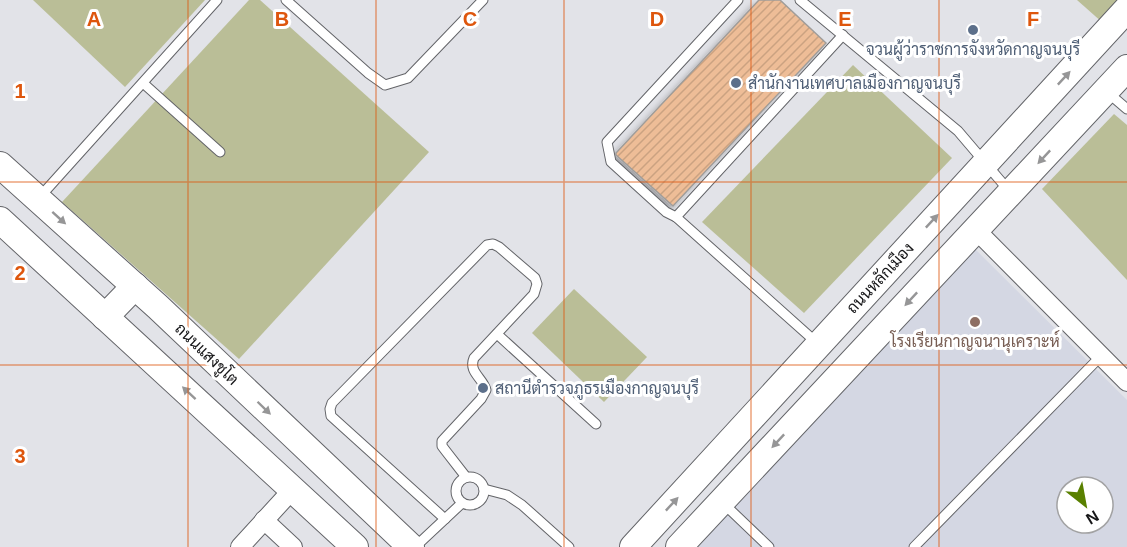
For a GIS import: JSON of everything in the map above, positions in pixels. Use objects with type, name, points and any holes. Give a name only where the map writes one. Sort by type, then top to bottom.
[{"type":"street","name":"ถนนหลักเมือง","points":[[633,547],[1127,9]]},
{"type":"street","points":[[679,547],[1127,68]]},
{"type":"street","name":"ถนนแสงชูโต","points":[[0,165],[135,286],[413,547]]},
{"type":"street","points":[[3,230],[105,317],[355,547]]},
{"type":"street","points":[[976,230],[1127,382]]},
{"type":"street","points":[[105,317],[135,286]]},
{"type":"street","points":[[240,547],[264,520],[304,446]]},
{"type":"street","points":[[264,520],[293,547]]},
{"type":"lane","points":[[38,199],[217,0]]},
{"type":"lane","points":[[286,0],[368,73],[385,85],[408,78],[483,0]]},
{"type":"lane","points":[[738,0],[607,142],[611,162],[819,345]]},
{"type":"lane","points":[[800,0],[958,131],[1011,192]]},
{"type":"lane","points":[[676,217],[843,35]]},
{"type":"lane","points":[[143,83],[220,152]]},
{"type":"lane","points":[[1106,90],[1127,109]]},
{"type":"lane","points":[[445,519],[331,416],[330,409],[332,404],[487,245],[493,244],[535,278],[537,284],[534,294],[474,358],[472,364],[486,386],[486,390],[442,441],[442,446],[466,477]]},
{"type":"lane","points":[[497,334],[596,424]]},
{"type":"lane","points":[[914,547],[1101,356]]},
{"type":"lane","points":[[466,477],[474,477],[480,481],[484,489],[483,496],[470,505],[462,503],[457,497],[456,489],[459,481],[466,477]]},
{"type":"lane","points":[[484,489],[507,495],[522,505],[569,547]]},
{"type":"lane","points":[[722,501],[769,547]]},
{"type":"lane","points":[[413,547],[462,503]]},
{"type":"shaded area","name":"โรงเรียนกาญจนานุเคราะห์","points":[[971,245],[1127,400],[1127,547],[698,547],[746,491]]},
{"type":"green space","points":[[33,0],[205,0],[125,87]]},
{"type":"green space","points":[[249,0],[260,0],[429,152],[239,359],[62,202]]},
{"type":"green space","points":[[1077,0],[1120,0],[1103,23]]},
{"type":"green space","points":[[853,65],[952,158],[804,313],[702,222]]},
{"type":"green space","points":[[1114,114],[1127,125],[1127,280],[1042,189]]},
{"type":"green space","points":[[574,289],[647,357],[604,402],[532,333]]},
{"type":"building","name":"สำนักงานเทศบาลเมืองกาญจนบุรี","points":[[759,0],[780,0],[826,43],[673,206],[616,153]]},
{"type":"place","name":"จวนผู้ว่าราชการจังหวัดกาญจนบุรี","points":[[973,30]]},
{"type":"place","name":"สำนักงานเทศบาลเมืองกาญจนบุรี","points":[[736,83]]},
{"type":"place","name":"โรงเรียนกาญจนานุเคราะห์","points":[[975,322]]},
{"type":"place","name":"สถานีตำรวจภูธรเมืองกาญจนบุรี","points":[[483,388]]}]
